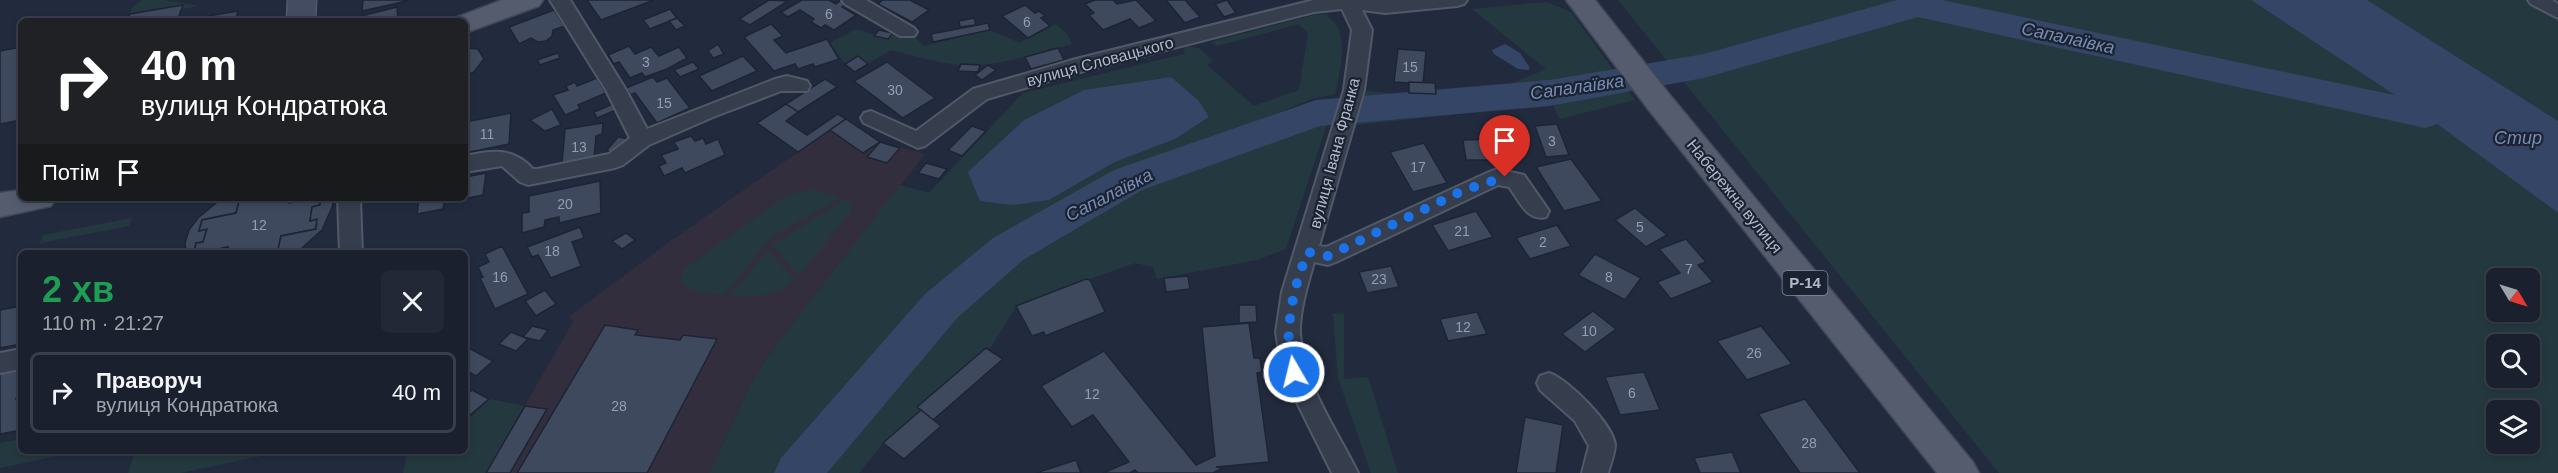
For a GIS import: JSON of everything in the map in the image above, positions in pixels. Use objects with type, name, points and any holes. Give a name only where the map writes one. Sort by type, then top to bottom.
[{"type":"main road","points":[[301,18],[302,0]]},
{"type":"main road","points":[[468,23],[530,0]]},
{"type":"main road","name":"Набережна вулиця","points":[[1581,0],[1651,92],[1960,473]]},
{"type":"main road","points":[[0,205],[23,201]]},
{"type":"street","points":[[560,0],[616,90],[642,140]]},
{"type":"street","points":[[852,0],[907,32]]},
{"type":"street","points":[[1348,1],[1385,7],[1457,0]]},
{"type":"street","points":[[2538,0],[2558,12]]},
{"type":"street","name":"вулиця Івана Франка","points":[[1345,473],[1294,372],[1288,332],[1294,292],[1354,90],[1362,30],[1348,1]]},
{"type":"street","name":"вулиця Словацького","points":[[871,118],[918,141],[980,94],[1076,66],[1314,6],[1348,1]]},
{"type":"street","points":[[468,163],[495,158],[507,159],[516,164],[528,177],[537,177],[615,160],[642,140],[775,86],[787,83],[801,86]]},
{"type":"street","points":[[1307,252],[1328,256],[1462,191],[1497,177],[1516,180],[1538,211]]},
{"type":"street","points":[[349,201],[351,250]]},
{"type":"street","points":[[0,363],[18,359]]},
{"type":"street","points":[[1549,383],[1584,414],[1602,445],[1595,473]]},
{"type":"shaded area","points":[[830,130],[863,153],[880,142],[925,154],[781,338],[754,378],[709,473],[486,473],[573,322],[570,316],[672,240]]},
{"type":"green space","points":[[142,0],[163,0],[199,6],[182,9],[182,5],[130,14],[131,9]]},
{"type":"green space","points":[[1618,0],[2251,0],[2425,115],[2558,213],[2558,473],[1999,473]]},
{"type":"green space","points":[[2367,0],[2525,0],[2558,20],[2558,121]]},
{"type":"green space","points":[[1546,2],[1571,12],[1635,100],[1560,119],[1552,104],[1356,125],[1365,91],[1445,97],[1506,86],[1546,69],[1472,9]]},
{"type":"green space","points":[[1318,14],[1328,15],[1327,17],[1339,31],[1342,52],[1335,94],[1311,99],[1249,125],[1263,143],[1309,125],[1328,121],[1286,249],[1257,260],[1157,279],[1153,267],[1135,263],[1017,305],[989,350],[986,348],[918,407],[921,410],[883,443],[859,473],[709,473],[754,378],[781,338],[900,185],[929,193],[1023,93],[1184,54],[1185,46],[1199,48],[1213,61],[1207,65],[1254,106],[1299,90],[1308,33],[1299,24],[1217,46],[1211,42]],"holes":[[[1171,77],[1209,117],[1175,139],[1115,162],[1049,200],[1001,143],[1024,120],[1084,90]]]},
{"type":"green space","points":[[1056,24],[1067,34],[1072,44],[1016,59],[971,66],[925,59],[891,50],[868,64],[858,56],[845,64],[830,43],[856,29],[887,39],[893,33],[916,38],[923,46],[990,30],[1019,43]]},
{"type":"green space","points":[[812,189],[840,198],[771,237],[724,295],[699,292],[684,283],[681,278],[684,269],[786,196]]},
{"type":"green space","points":[[846,199],[851,206],[850,212],[799,276],[772,245]]},
{"type":"green space","points":[[132,218],[129,226],[40,243],[43,235]]},
{"type":"green space","points":[[768,250],[795,280],[780,290],[764,295],[730,295]]},
{"type":"green space","points":[[1333,313],[1344,314],[1344,379],[1368,377],[1398,473],[1371,473],[1338,378]]},
{"type":"green space","points":[[490,399],[525,406],[486,473],[403,473],[407,454],[468,454],[468,416],[471,417]]},
{"type":"green space","points":[[18,440],[18,454],[66,454],[0,468],[0,443]]},
{"type":"green space","points":[[134,454],[262,454],[261,456],[181,473],[128,473]]},
{"type":"water","name":"Стир","points":[[2251,0],[2367,0],[2558,121],[2558,213],[2425,115]]},
{"type":"water","points":[[1505,44],[1520,53],[1530,68],[1528,70],[1518,69],[1494,54],[1492,50]]},
{"type":"water","points":[[1171,77],[1198,100],[1209,117],[1175,139],[1115,162],[1049,200],[1013,205],[980,201],[968,172],[1024,120],[1084,90]]},
{"type":"building","points":[[363,0],[407,0],[407,1],[362,11]]},
{"type":"building","points":[[587,0],[654,0],[601,20]]},
{"type":"building","points":[[769,0],[788,1],[750,25],[739,19]]},
{"type":"building","points":[[802,0],[829,0],[836,4],[841,0],[847,3],[842,7],[856,15],[834,30],[825,25],[821,28],[811,22],[814,19],[800,10],[788,17],[781,12]]},
{"type":"building","points":[[883,0],[910,0],[929,10],[912,22],[878,4]]},
{"type":"building","points":[[1095,0],[1113,0],[1117,4],[1136,0],[1156,21],[1139,28],[1130,19],[1103,30],[1089,15],[1094,13],[1085,4]]},
{"type":"building","points":[[1166,0],[1185,0],[1200,17],[1185,23]]},
{"type":"building","points":[[1227,0],[1236,13],[1224,17],[1215,4]]},
{"type":"building","points":[[183,5],[178,18],[128,18],[130,14]]},
{"type":"building","points":[[1025,5],[1035,13],[1039,11],[1045,16],[1041,18],[1050,26],[1028,38],[1002,16]]},
{"type":"building","points":[[397,7],[398,18],[357,17]]},
{"type":"building","points":[[670,9],[677,18],[650,29],[643,20]]},
{"type":"building","points":[[554,10],[565,26],[553,30],[552,36],[546,41],[538,42],[531,38],[519,44],[509,27]]},
{"type":"building","points":[[238,11],[236,18],[197,18]]},
{"type":"building","points":[[677,18],[685,26],[676,30],[669,21]]},
{"type":"building","points":[[974,18],[976,25],[960,27],[959,21]]},
{"type":"building","points":[[988,23],[990,30],[933,42],[931,34]]},
{"type":"building","points":[[771,24],[783,36],[774,40],[786,53],[827,39],[839,59],[815,67],[813,64],[798,69],[795,64],[774,71],[744,37]]},
{"type":"building","points":[[879,30],[893,33],[888,39],[874,36]]},
{"type":"building","points":[[718,44],[724,54],[713,58],[708,51]]},
{"type":"building","points":[[629,46],[635,54],[651,47],[659,56],[679,47],[687,58],[645,77],[642,73],[630,78],[619,62],[614,64],[608,55]]},
{"type":"building","points":[[18,48],[18,121],[0,124],[0,51]]},
{"type":"building","points":[[468,48],[478,49],[484,59],[474,72],[468,75]]},
{"type":"building","points":[[1058,48],[1064,60],[1031,69],[1025,57]]},
{"type":"building","points":[[1398,49],[1426,51],[1423,84],[1394,82]]},
{"type":"building","points":[[558,53],[560,58],[540,65],[537,60]]},
{"type":"building","points":[[743,56],[757,71],[712,91],[699,76]]},
{"type":"building","points":[[858,56],[868,64],[855,72],[845,64]]},
{"type":"building","points":[[693,62],[699,69],[680,77],[674,70]]},
{"type":"building","points":[[887,62],[935,98],[903,118],[854,81]]},
{"type":"building","points":[[961,64],[980,65],[978,72],[958,71]]},
{"type":"building","points":[[988,65],[996,70],[982,80],[975,75]]},
{"type":"building","points":[[653,77],[657,82],[667,78],[690,108],[657,123],[635,93],[631,95],[626,88]]},
{"type":"building","points":[[597,78],[606,93],[578,105],[580,109],[565,115],[553,95],[568,90],[566,86],[575,82],[577,86]]},
{"type":"building","points":[[825,79],[837,87],[798,112],[786,104]]},
{"type":"building","points":[[1409,82],[1435,83],[1436,94],[1409,93]]},
{"type":"building","points":[[613,104],[616,110],[597,118],[594,112]]},
{"type":"building","points":[[786,104],[798,112],[786,121],[807,135],[838,114],[846,119],[798,152],[757,123]]},
{"type":"building","points":[[552,109],[561,125],[545,131],[530,120]]},
{"type":"building","points":[[511,113],[509,144],[468,152],[468,121]]},
{"type":"building","points":[[846,119],[880,142],[863,153],[830,130]]},
{"type":"building","points":[[603,123],[602,134],[596,136],[594,158],[562,163],[565,129]]},
{"type":"building","points":[[1557,124],[1569,155],[1546,157],[1535,126]]},
{"type":"building","points":[[972,126],[986,131],[962,156],[948,150]]},
{"type":"building","points":[[691,136],[695,141],[703,138],[706,144],[718,139],[725,155],[685,173],[682,168],[664,176],[659,166],[666,163],[661,155],[678,149],[674,142]]},
{"type":"building","points":[[618,137],[629,139],[618,153],[606,151]]},
{"type":"building","points":[[1507,139],[1510,160],[1466,160],[1463,140]]},
{"type":"building","points":[[880,142],[900,148],[887,163],[867,157]]},
{"type":"building","points":[[1424,143],[1447,183],[1413,192],[1390,152]]},
{"type":"building","points":[[1571,159],[1602,201],[1564,211],[1536,167]]},
{"type":"building","points":[[926,163],[947,169],[939,179],[918,173]]},
{"type":"building","points":[[486,173],[483,195],[468,198],[468,176]]},
{"type":"building","points":[[600,181],[601,213],[559,223],[559,217],[545,220],[544,227],[522,233],[522,213],[529,212],[529,196]]},
{"type":"building","points":[[218,201],[239,201],[236,213],[202,220],[199,231],[207,229],[203,242],[196,243],[195,250],[186,250],[189,230],[198,218]]},
{"type":"building","points":[[239,201],[289,201],[289,203],[321,201],[320,205],[312,207],[310,221],[317,219],[316,229],[281,236],[278,250],[228,250],[228,247],[195,250],[196,243],[203,242],[207,229],[199,231],[202,220],[236,213]]},
{"type":"building","points":[[321,201],[332,201],[333,205],[322,230],[300,250],[278,250],[281,236],[316,229],[317,219],[310,221],[312,207],[320,205]]},
{"type":"building","points":[[419,201],[454,201],[444,203],[443,209],[417,214]]},
{"type":"building","points":[[1635,208],[1667,235],[1646,247],[1615,220]]},
{"type":"building","points":[[1476,211],[1493,237],[1448,251],[1432,225]]},
{"type":"building","points":[[1557,225],[1571,246],[1530,259],[1516,238]]},
{"type":"building","points":[[580,227],[584,238],[572,242],[581,266],[551,278],[538,255],[532,257],[527,247]]},
{"type":"building","points":[[626,233],[635,240],[622,249],[612,241]]},
{"type":"building","points":[[1686,239],[1706,262],[1698,265],[1713,282],[1671,299],[1657,282],[1680,273],[1659,249]]},
{"type":"building","points":[[502,246],[528,294],[495,309],[480,278],[483,277],[478,267],[489,262],[485,254]]},
{"type":"building","points":[[1595,254],[1641,278],[1625,300],[1578,275]]},
{"type":"building","points":[[1391,266],[1399,287],[1367,293],[1359,272]]},
{"type":"building","points":[[1188,276],[1190,289],[1166,292],[1164,278]]},
{"type":"building","points":[[1086,279],[1090,280],[1105,312],[1045,336],[1044,332],[1032,336],[1016,306]]},
{"type":"building","points":[[545,290],[556,304],[536,316],[525,301]]},
{"type":"building","points":[[1239,305],[1256,305],[1257,322],[1239,323]]},
{"type":"building","points":[[18,307],[18,345],[0,348],[0,310]]},
{"type":"building","points":[[1593,311],[1616,329],[1585,352],[1562,334]]},
{"type":"building","points":[[1477,312],[1487,334],[1448,341],[1440,319]]},
{"type":"building","points":[[1249,323],[1254,358],[1260,358],[1262,372],[1257,373],[1269,462],[1216,467],[1223,468],[1213,473],[1138,473],[1135,470],[1130,473],[1103,473],[1129,462],[1093,415],[1072,427],[1041,386],[1104,351],[1196,465],[1215,456],[1202,327]]},
{"type":"building","points":[[605,325],[638,330],[635,335],[680,340],[683,335],[717,339],[647,473],[517,473]]},
{"type":"building","points":[[532,326],[548,330],[540,341],[523,337]]},
{"type":"building","points":[[1761,326],[1792,364],[1747,380],[1717,341]]},
{"type":"building","points":[[511,332],[528,339],[516,351],[499,344]]},
{"type":"building","points":[[468,348],[493,361],[476,376],[469,372]]},
{"type":"building","points":[[986,348],[1003,359],[933,420],[917,407]]},
{"type":"building","points":[[18,366],[16,399],[18,399],[18,431],[0,434],[0,369]]},
{"type":"building","points":[[1644,372],[1660,410],[1620,415],[1605,377]]},
{"type":"building","points":[[472,390],[489,399],[470,415],[468,414],[468,393]]},
{"type":"building","points":[[1805,399],[1860,473],[1800,473],[1758,414]]},
{"type":"building","points":[[525,406],[547,409],[510,473],[486,473]]},
{"type":"building","points":[[921,410],[941,426],[904,459],[883,443]]},
{"type":"building","points":[[1525,417],[1563,425],[1556,473],[1516,473]]},
{"type":"building","points":[[1732,452],[1741,473],[1700,473],[1694,458]]},
{"type":"building","points":[[1076,460],[1081,473],[1036,473]]},
{"type":"waterway","name":"Сапалаївка","points":[[798,473],[941,306],[1008,249],[1128,180],[1316,113],[1549,93],[1704,66],[1917,6],[2425,115],[2462,102]]},
{"type":"route","points":[[1294,372],[1288,332],[1294,292],[1307,252],[1328,256],[1462,191],[1497,177],[1505,177]]}]
